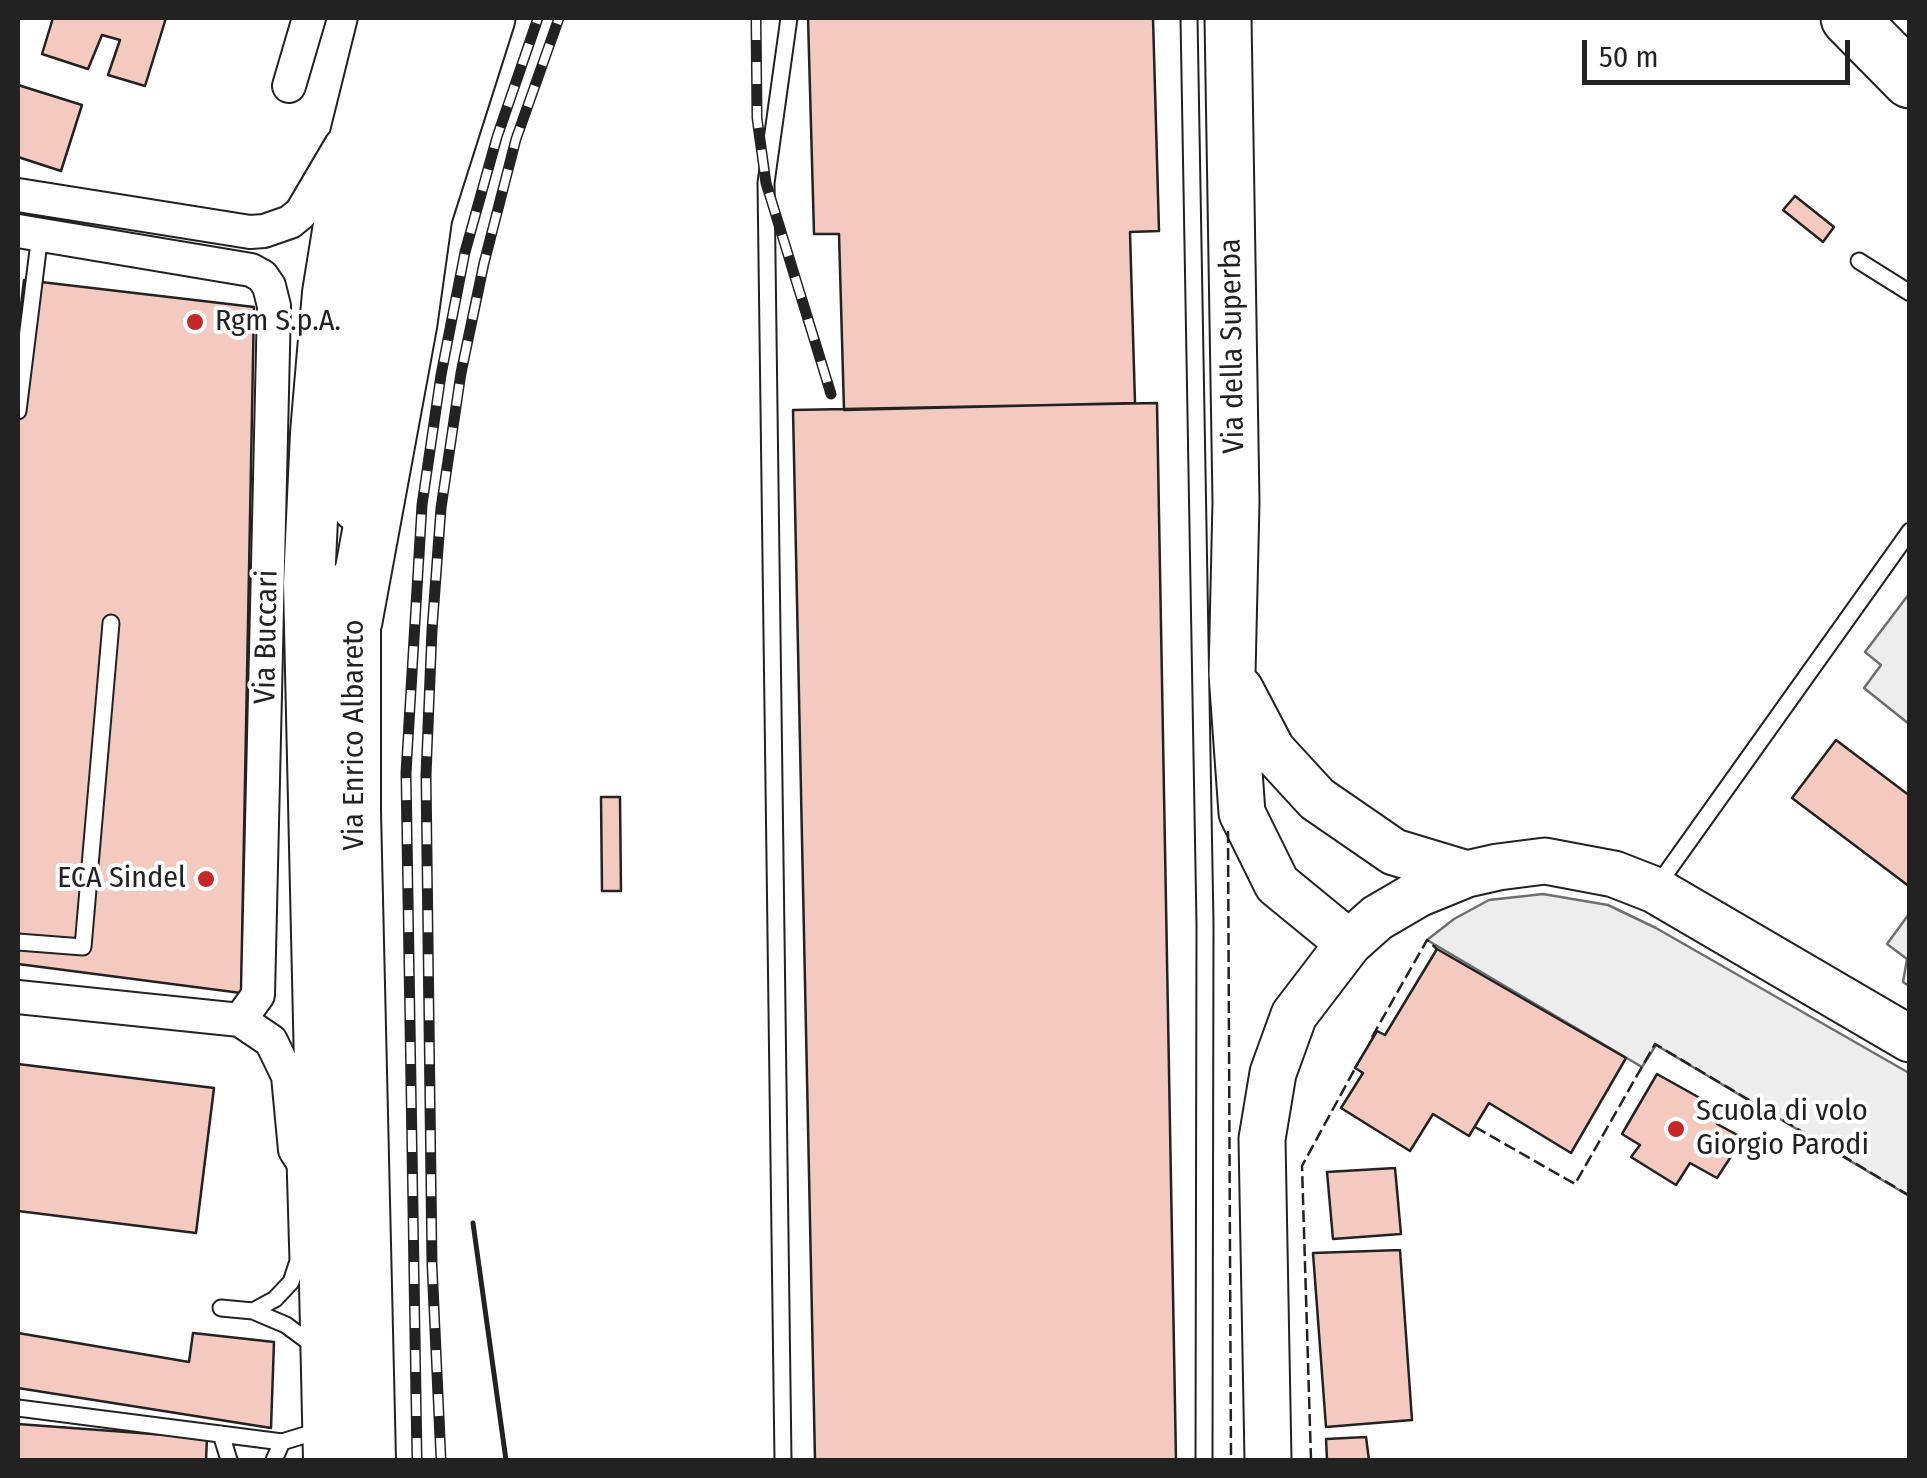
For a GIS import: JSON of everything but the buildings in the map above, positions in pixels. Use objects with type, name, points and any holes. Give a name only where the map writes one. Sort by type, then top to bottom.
[{"type":"highway","points":[[354,621],[409,322],[424,216],[487,18]]},
{"type":"highway","points":[[1851,18],[1899,71]]},
{"type":"main road","name":"Via Enrico Albareto","points":[[329,1444],[327,1358],[309,1167],[309,583],[328,292],[342,202],[385,18]]},
{"type":"main road","name":"Via Enrico Albareto","points":[[370,1460],[355,812],[358,463],[372,285],[394,172],[433,18]]},
{"type":"street","points":[[289,86],[309,18]]},
{"type":"street","name":"Via della Superba","points":[[1228,18],[1236,502],[1232,674],[1242,813],[1277,884],[1349,943]]},
{"type":"street","points":[[18,195],[250,232],[275,228],[290,222],[310,202],[364,102]]},
{"type":"street","name":"Via Buccari","points":[[29,232],[251,270],[262,276],[272,294],[258,996],[240,1020]]},
{"type":"street","name":"Via della Superba","points":[[1232,674],[1272,750],[1316,800],[1394,852],[1467,874]]},
{"type":"street","points":[[1256,842],[1269,787],[1288,768]]},
{"type":"street","points":[[1268,1460],[1262,1139],[1273,1073],[1294,1015],[1349,943],[1377,918],[1418,894],[1467,874],[1545,862],[1614,874],[1655,890],[1910,1039]]},
{"type":"street","points":[[18,997],[240,1020],[270,1041],[288,1076],[309,1167]]},
{"type":"lane","points":[[783,1460],[766,184],[789,18]]},
{"type":"lane","points":[[1189,18],[1205,924],[1204,1460]]},
{"type":"lane","points":[[18,411],[29,232]]},
{"type":"lane","points":[[1859,261],[1910,293]]},
{"type":"lane","points":[[1655,890],[1910,531]]},
{"type":"lane","points":[[18,942],[83,947],[111,623]]},
{"type":"lane","points":[[254,1310],[275,1300],[291,1282],[298,1261],[309,1167]]},
{"type":"lane","points":[[221,1308],[254,1310],[286,1325],[327,1358]]},
{"type":"lane","points":[[18,1408],[282,1442],[329,1444]]},
{"type":"lane","points":[[221,1434],[228,1460]]},
{"type":"lane","points":[[274,1460],[282,1442]]},
{"type":"shaded area","points":[[1909,594],[1909,724],[1864,688],[1881,665],[1865,652]]},
{"type":"shaded area","points":[[1543,894],[1608,905],[1656,928],[1909,1073],[1909,1196],[1656,1045],[1642,1067],[1427,940],[1454,919],[1489,900]]},
{"type":"shaded area","points":[[1909,914],[1909,986],[1903,982],[1907,959],[1887,944]]},
{"type":"railway","points":[[417,1460],[406,773],[422,505],[441,375],[465,252],[497,137],[538,18]]},
{"type":"railway","points":[[441,1460],[432,1265],[426,775],[441,508],[461,373],[484,263],[516,139],[559,18]]},
{"type":"railway","points":[[756,18],[757,118],[766,183],[831,394]]},
{"type":"fence","points":[[1228,831],[1231,1460]]},
{"type":"fence","points":[[1372,1037],[1427,940],[1437,949]]},
{"type":"fence","points":[[1475,1127],[1575,1184],[1655,1044],[1910,1196]]},
{"type":"fence","points":[[1311,1460],[1302,1166],[1358,1063]]},
{"type":"wall","points":[[473,1223],[506,1460]]},
{"type":"place","name":"Rgm S.p.A.","points":[[195,322]]},
{"type":"place","name":"ECA Sindel","points":[[206,879]]},
{"type":"place","name":"Scuola di volo Giorgio Parodi","points":[[1676,1129]]}]
